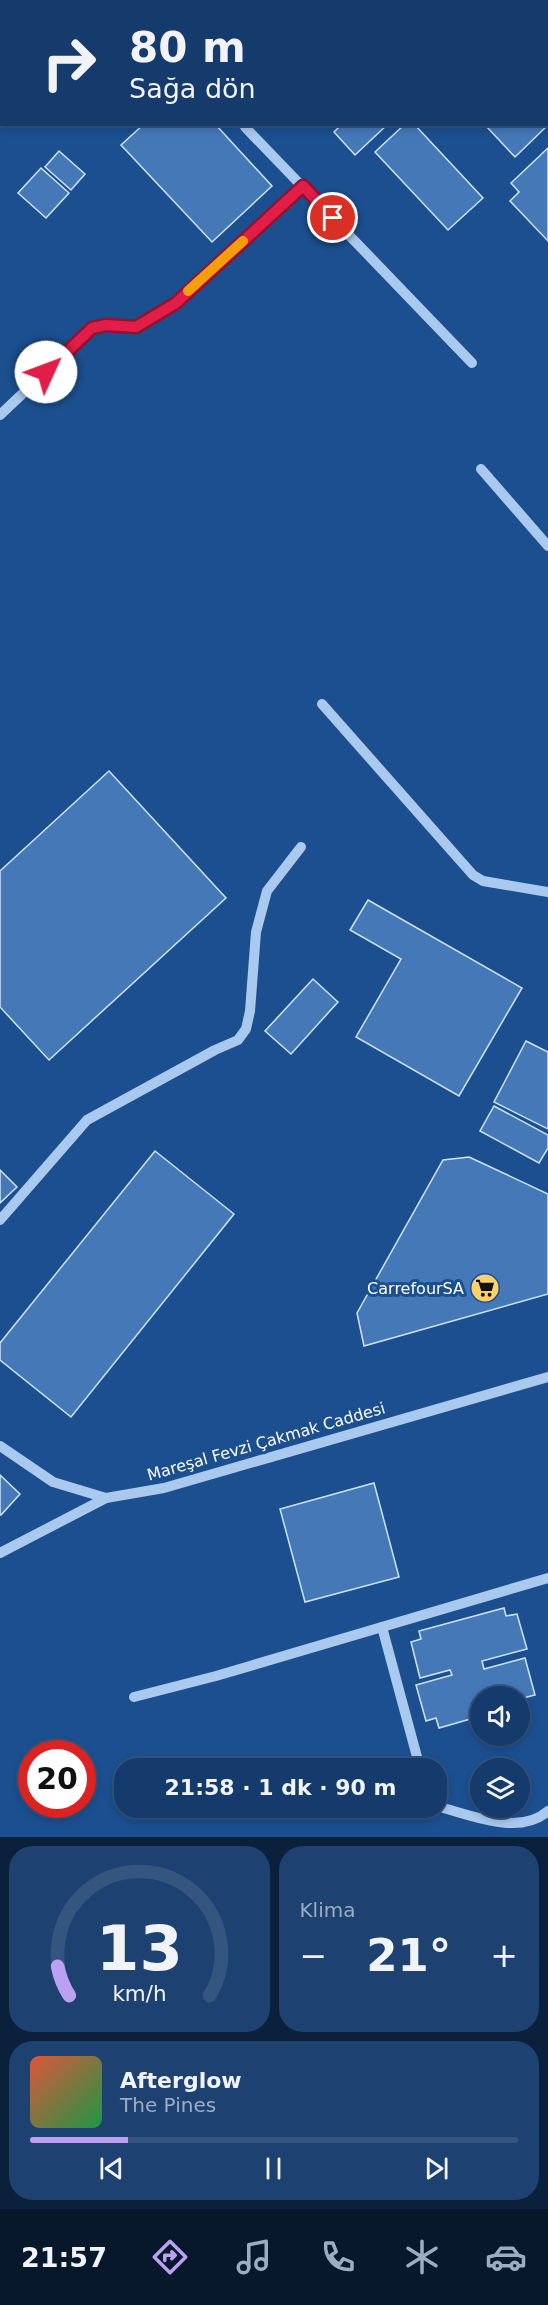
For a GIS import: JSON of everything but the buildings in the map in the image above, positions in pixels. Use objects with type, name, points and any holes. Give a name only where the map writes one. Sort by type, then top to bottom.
[{"type":"street","points":[[246,126],[472,363]]},
{"type":"street","points":[[0,415],[92,328],[106,325],[136,327],[176,303],[303,186]]},
{"type":"street","points":[[481,469],[548,546]]},
{"type":"street","points":[[322,704],[473,875],[483,881],[548,892]]},
{"type":"street","points":[[0,1220],[87,1120],[215,1050],[238,1040],[246,1029],[250,1011],[256,933],[267,891],[301,847]]},
{"type":"street","name":"Mareşal Fevzi Çakmak Caddesi","points":[[0,1446],[53,1482],[106,1498],[164,1488],[548,1377]]},
{"type":"street","points":[[0,1553],[106,1498]]},
{"type":"street","points":[[134,1697],[216,1676],[548,1578]]},
{"type":"street","points":[[382,1627],[417,1758]]},
{"type":"street","points":[[447,1809],[509,1824],[539,1819],[548,1811]]},
{"type":"slow traffic","points":[[188,291],[243,241]]},
{"type":"place","name":"CarrefourSA","points":[[485,1288]]},
{"type":"route","points":[[46,372],[92,328],[106,325],[136,327],[176,303],[303,186],[333,218]]}]
